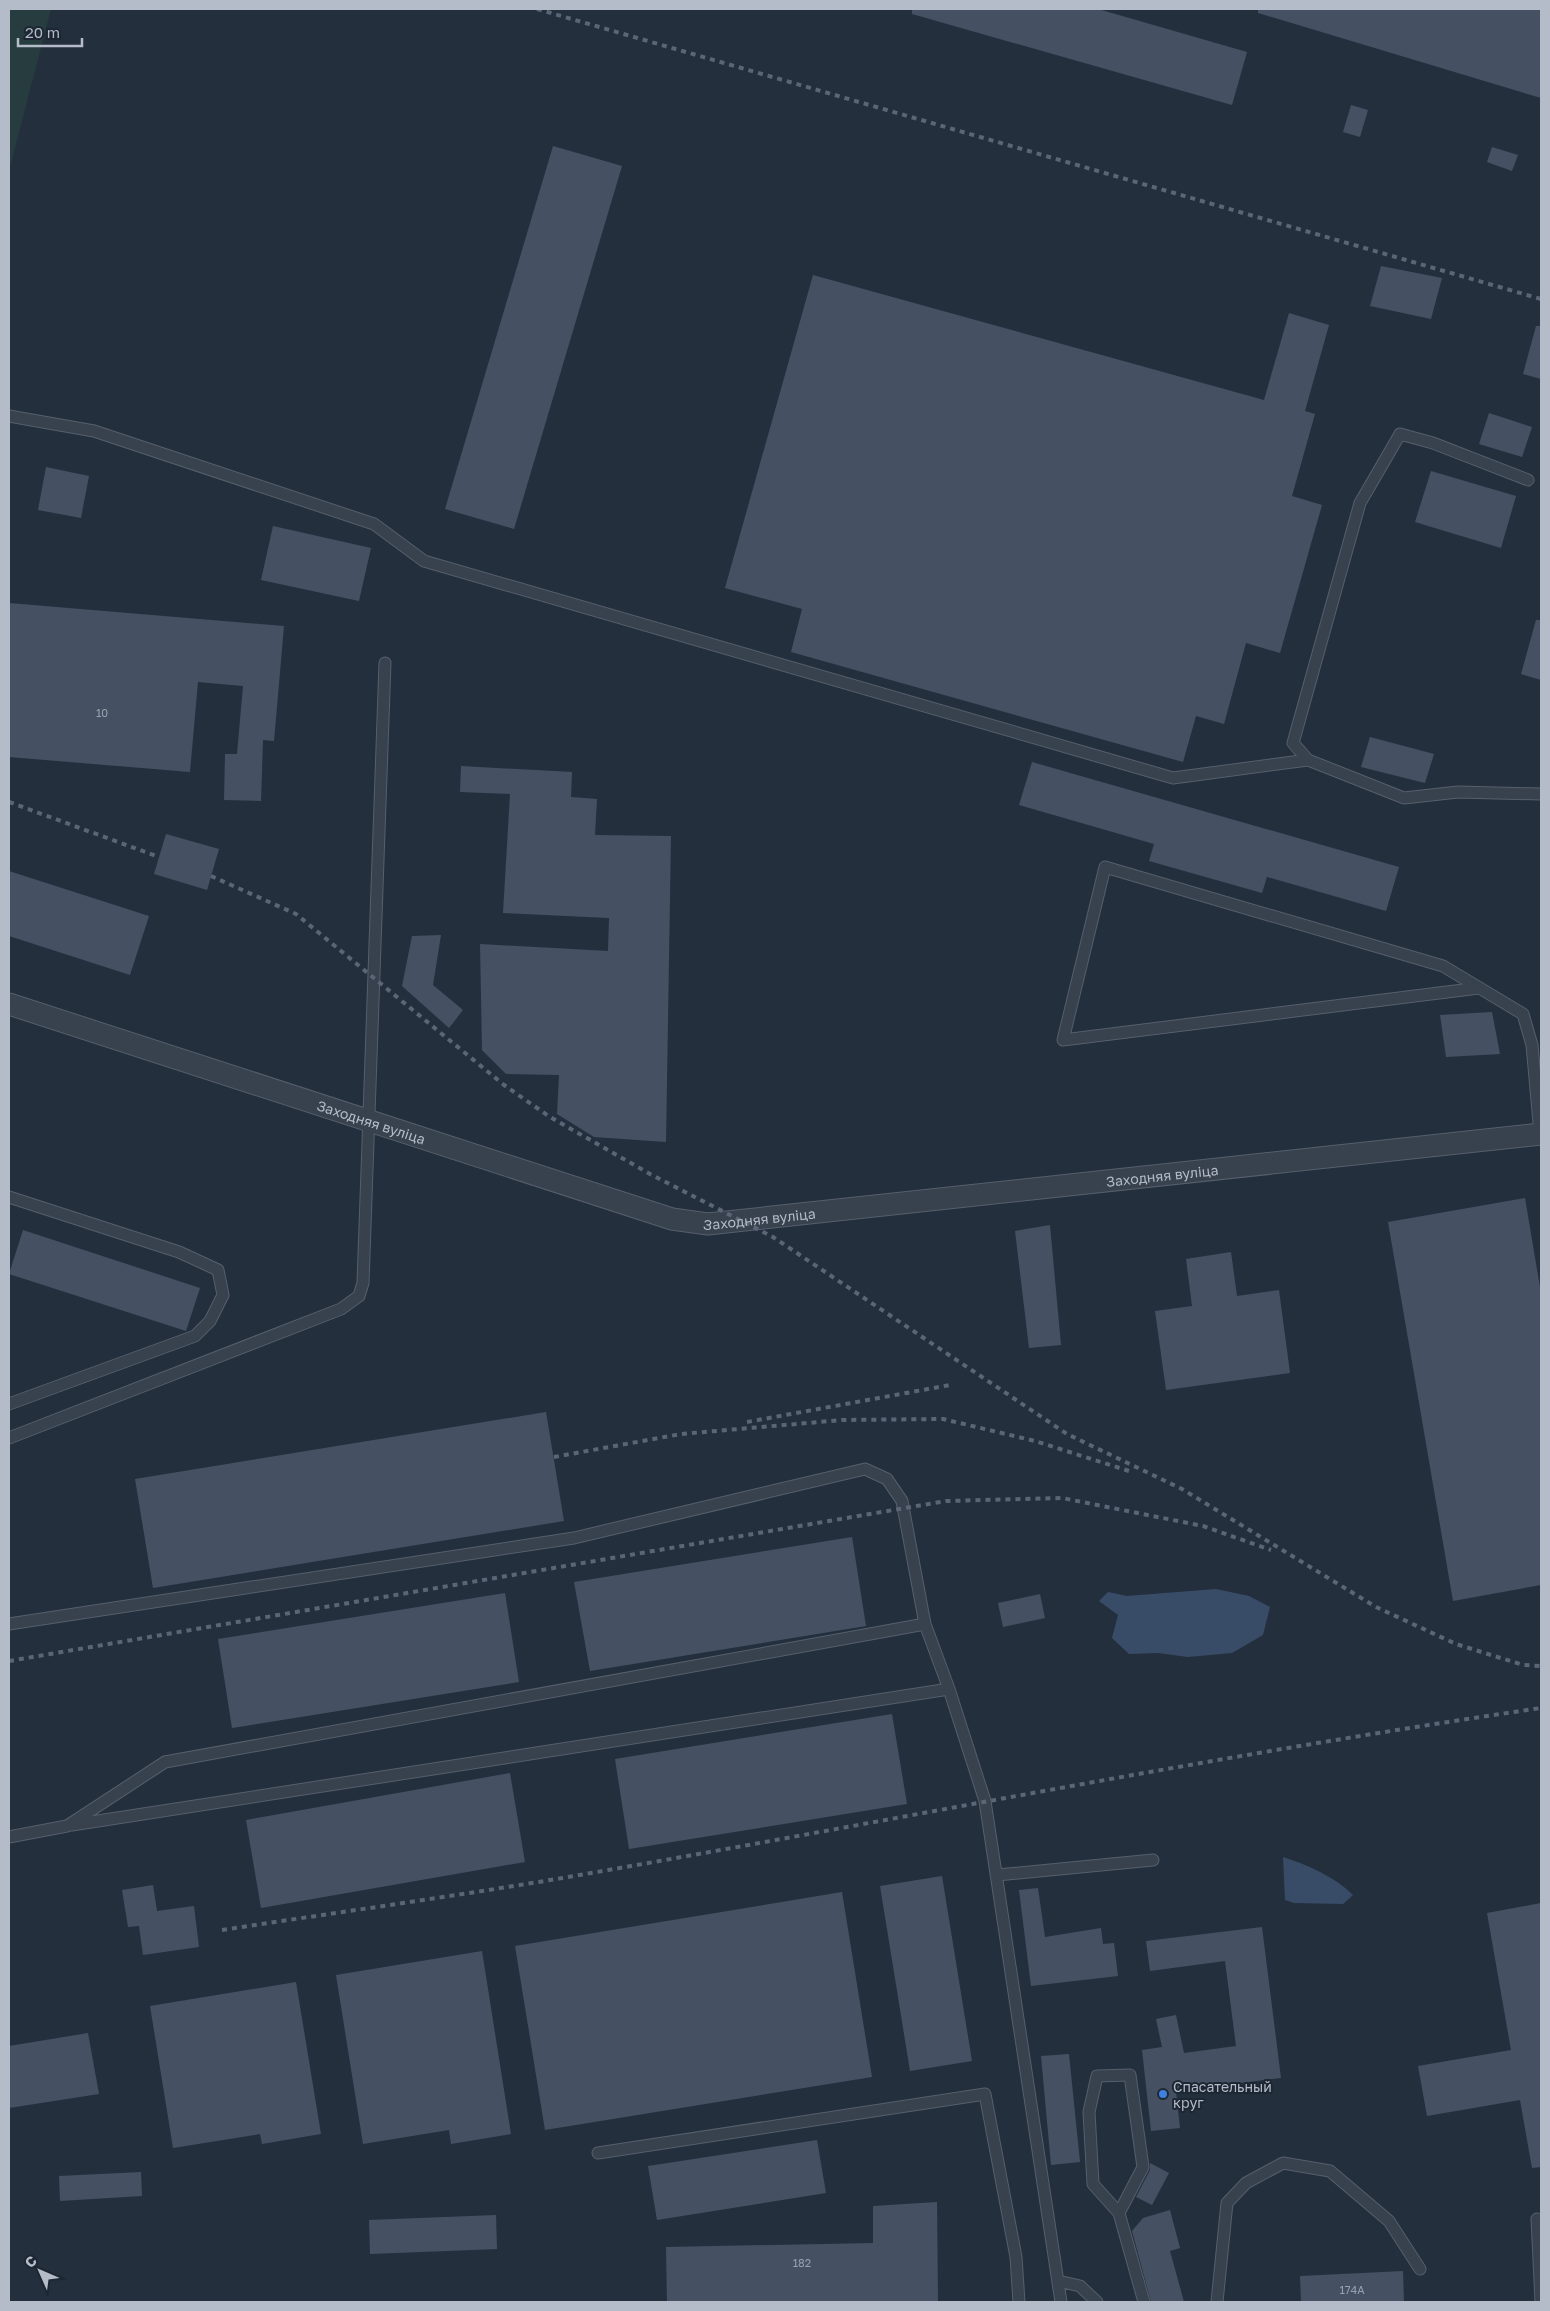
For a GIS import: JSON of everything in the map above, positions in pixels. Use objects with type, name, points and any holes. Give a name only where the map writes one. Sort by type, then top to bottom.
[{"type":"street","name":"Заходняя вуліца","points":[[9,1004],[672,1219],[708,1224],[1541,1134]]},
{"type":"lane","points":[[9,416],[94,431],[374,524],[424,561],[1173,778],[1308,760]]},
{"type":"lane","points":[[1528,480],[1432,443],[1400,434],[1360,503],[1293,743],[1308,760],[1404,798],[1458,792],[1541,794]]},
{"type":"lane","points":[[9,1438],[341,1309],[359,1296],[363,1284],[370,1122],[385,663]]},
{"type":"lane","points":[[1479,988],[1062,1040],[1105,867],[1443,966],[1523,1014],[1532,1045],[1541,1134]]},
{"type":"lane","points":[[9,1197],[179,1252],[218,1270],[223,1295],[210,1321],[195,1336],[9,1404]]},
{"type":"lane","points":[[9,1624],[574,1538],[865,1468],[887,1479],[902,1501],[925,1624],[950,1689],[985,1801],[1061,2302]]},
{"type":"lane","points":[[67,1826],[165,1762],[925,1624]]},
{"type":"lane","points":[[9,1836],[950,1689]]},
{"type":"lane","points":[[996,1875],[1153,1860]]},
{"type":"lane","points":[[1119,2213],[1143,2167],[1130,2075],[1097,2076],[1089,2112],[1093,2184],[1119,2213],[1144,2302]]},
{"type":"lane","points":[[598,2153],[985,2094],[1016,2257],[1019,2302]]},
{"type":"lane","points":[[1217,2302],[1227,2203],[1246,2183],[1283,2163],[1330,2171],[1389,2221],[1420,2269]]},
{"type":"lane","points":[[1537,2219],[1541,2302]]},
{"type":"lane","points":[[1058,2281],[1080,2286],[1097,2302]]},
{"type":"green space","points":[[9,9],[51,9],[9,171]]},
{"type":"water","points":[[1216,1589],[1249,1596],[1270,1607],[1263,1635],[1232,1653],[1188,1657],[1158,1653],[1129,1654],[1112,1638],[1118,1615],[1099,1601],[1108,1592],[1127,1596]]},
{"type":"water","points":[[1283,1857],[1321,1872],[1353,1895],[1343,1904],[1294,1903],[1285,1900]]},
{"type":"building","points":[[912,9],[1098,9],[1247,52],[1232,105],[912,14]]},
{"type":"building","points":[[1258,9],[1541,9],[1541,98],[1258,13]]},
{"type":"building","points":[[1351,105],[1368,110],[1360,137],[1343,132]]},
{"type":"building","points":[[553,146],[622,166],[514,529],[445,509]]},
{"type":"building","points":[[1492,147],[1518,155],[1512,171],[1487,162]]},
{"type":"building","points":[[1381,266],[1442,278],[1431,319],[1370,306]]},
{"type":"building","points":[[813,275],[1264,400],[1289,313],[1329,325],[1305,411],[1315,414],[1292,496],[1322,505],[1280,653],[1246,643],[1224,724],[1196,716],[1183,762],[791,652],[802,609],[725,588]]},
{"type":"building","points":[[1536,326],[1541,326],[1541,379],[1523,374]]},
{"type":"building","points":[[1489,413],[1532,427],[1522,457],[1479,444]]},
{"type":"building","points":[[46,467],[89,476],[81,518],[38,510]]},
{"type":"building","points":[[1431,471],[1516,496],[1501,548],[1415,522]]},
{"type":"building","points":[[273,526],[371,548],[359,601],[261,580]]},
{"type":"building","points":[[9,603],[284,626],[274,741],[263,740],[261,801],[224,800],[225,754],[237,754],[243,686],[198,682],[190,772],[9,757]]},
{"type":"building","points":[[1536,620],[1541,620],[1541,680],[1521,674]]},
{"type":"building","points":[[1370,737],[1434,754],[1425,783],[1361,767]]},
{"type":"building","points":[[1032,762],[1399,867],[1386,911],[1267,877],[1262,893],[1149,861],[1154,844],[1019,805]]},
{"type":"building","points":[[461,766],[572,772],[571,797],[597,799],[595,835],[671,836],[666,1142],[594,1137],[557,1114],[559,1075],[506,1074],[482,1050],[480,944],[608,951],[609,918],[503,913],[510,794],[460,792]]},
{"type":"building","points":[[166,834],[219,849],[207,890],[154,874]]},
{"type":"building","points":[[9,871],[149,916],[130,975],[9,936]]},
{"type":"building","points":[[441,935],[433,985],[463,1010],[449,1028],[402,986],[412,936]]},
{"type":"building","points":[[1492,1012],[1500,1054],[1446,1057],[1440,1015]]},
{"type":"building","points":[[1525,1198],[1541,1293],[1541,1585],[1453,1601],[1388,1222]]},
{"type":"building","points":[[1050,1225],[1061,1345],[1029,1348],[1015,1231]]},
{"type":"building","points":[[23,1230],[200,1288],[186,1331],[9,1274]]},
{"type":"building","points":[[1231,1252],[1237,1296],[1279,1290],[1290,1373],[1166,1390],[1155,1311],[1192,1306],[1186,1259]]},
{"type":"building","points":[[546,1412],[564,1521],[153,1588],[135,1479]]},
{"type":"building","points":[[852,1537],[866,1626],[590,1671],[574,1582]]},
{"type":"building","points":[[505,1593],[519,1682],[232,1728],[218,1639]]},
{"type":"building","points":[[1040,1594],[1045,1618],[1003,1627],[998,1603]]},
{"type":"building","points":[[892,1714],[907,1804],[629,1849],[615,1759]]},
{"type":"building","points":[[510,1773],[525,1862],[261,1908],[246,1820]]},
{"type":"building","points":[[942,1876],[972,2061],[910,2071],[880,1886]]},
{"type":"building","points":[[153,1885],[157,1911],[194,1906],[199,1947],[143,1955],[139,1926],[128,1927],[122,1890]]},
{"type":"building","points":[[1038,1888],[1045,1937],[1101,1928],[1103,1944],[1114,1943],[1118,1976],[1031,1986],[1019,1890]]},
{"type":"building","points":[[842,1892],[872,2077],[545,2130],[515,1946]]},
{"type":"building","points":[[1541,1903],[1541,2167],[1532,2168],[1520,2100],[1427,2116],[1418,2066],[1511,2050],[1487,1913]]},
{"type":"building","points":[[1262,1927],[1281,2078],[1176,2091],[1180,2128],[1151,2131],[1142,2050],[1162,2047],[1156,2019],[1176,2015],[1184,2053],[1236,2046],[1225,1961],[1150,1971],[1146,1941]]},
{"type":"building","points":[[482,1951],[511,2134],[451,2144],[449,2130],[363,2144],[336,1975]]},
{"type":"building","points":[[296,1982],[321,2134],[262,2144],[260,2134],[173,2148],[150,2006]]},
{"type":"building","points":[[88,2033],[99,2094],[9,2108],[9,2046]]},
{"type":"building","points":[[1069,2054],[1080,2162],[1051,2165],[1041,2056]]},
{"type":"building","points":[[817,2140],[826,2193],[657,2220],[648,2166]]},
{"type":"building","points":[[1150,2163],[1169,2173],[1152,2205],[1136,2197],[1150,2170]]},
{"type":"building","points":[[141,2172],[142,2196],[60,2201],[59,2176]]},
{"type":"building","points":[[937,2202],[938,2302],[667,2302],[666,2247],[873,2243],[873,2206]]},
{"type":"building","points":[[1170,2210],[1180,2248],[1170,2251],[1184,2302],[1151,2302],[1132,2231],[1143,2218]]},
{"type":"building","points":[[496,2215],[497,2249],[370,2254],[369,2220]]},
{"type":"building","points":[[1403,2271],[1404,2302],[1301,2302],[1300,2276]]},
{"type":"railway","points":[[537,9],[1541,299]]},
{"type":"railway","points":[[9,802],[159,857]]},
{"type":"railway","points":[[211,876],[296,914],[504,1085],[550,1117],[650,1174],[773,1237],[1067,1434],[1182,1489],[1376,1607],[1456,1644],[1523,1665],[1541,1666]]},
{"type":"railway","points":[[747,1422],[950,1385]]},
{"type":"railway","points":[[554,1457],[681,1434],[842,1420],[943,1419],[1035,1441],[1129,1471]]},
{"type":"railway","points":[[9,1661],[946,1501],[1062,1498],[1203,1526],[1271,1550]]},
{"type":"railway","points":[[222,1930],[574,1876],[1178,1767],[1420,1726],[1541,1708]]},
{"type":"place","name":"Спасательный круг","points":[[1163,2094]]}]
